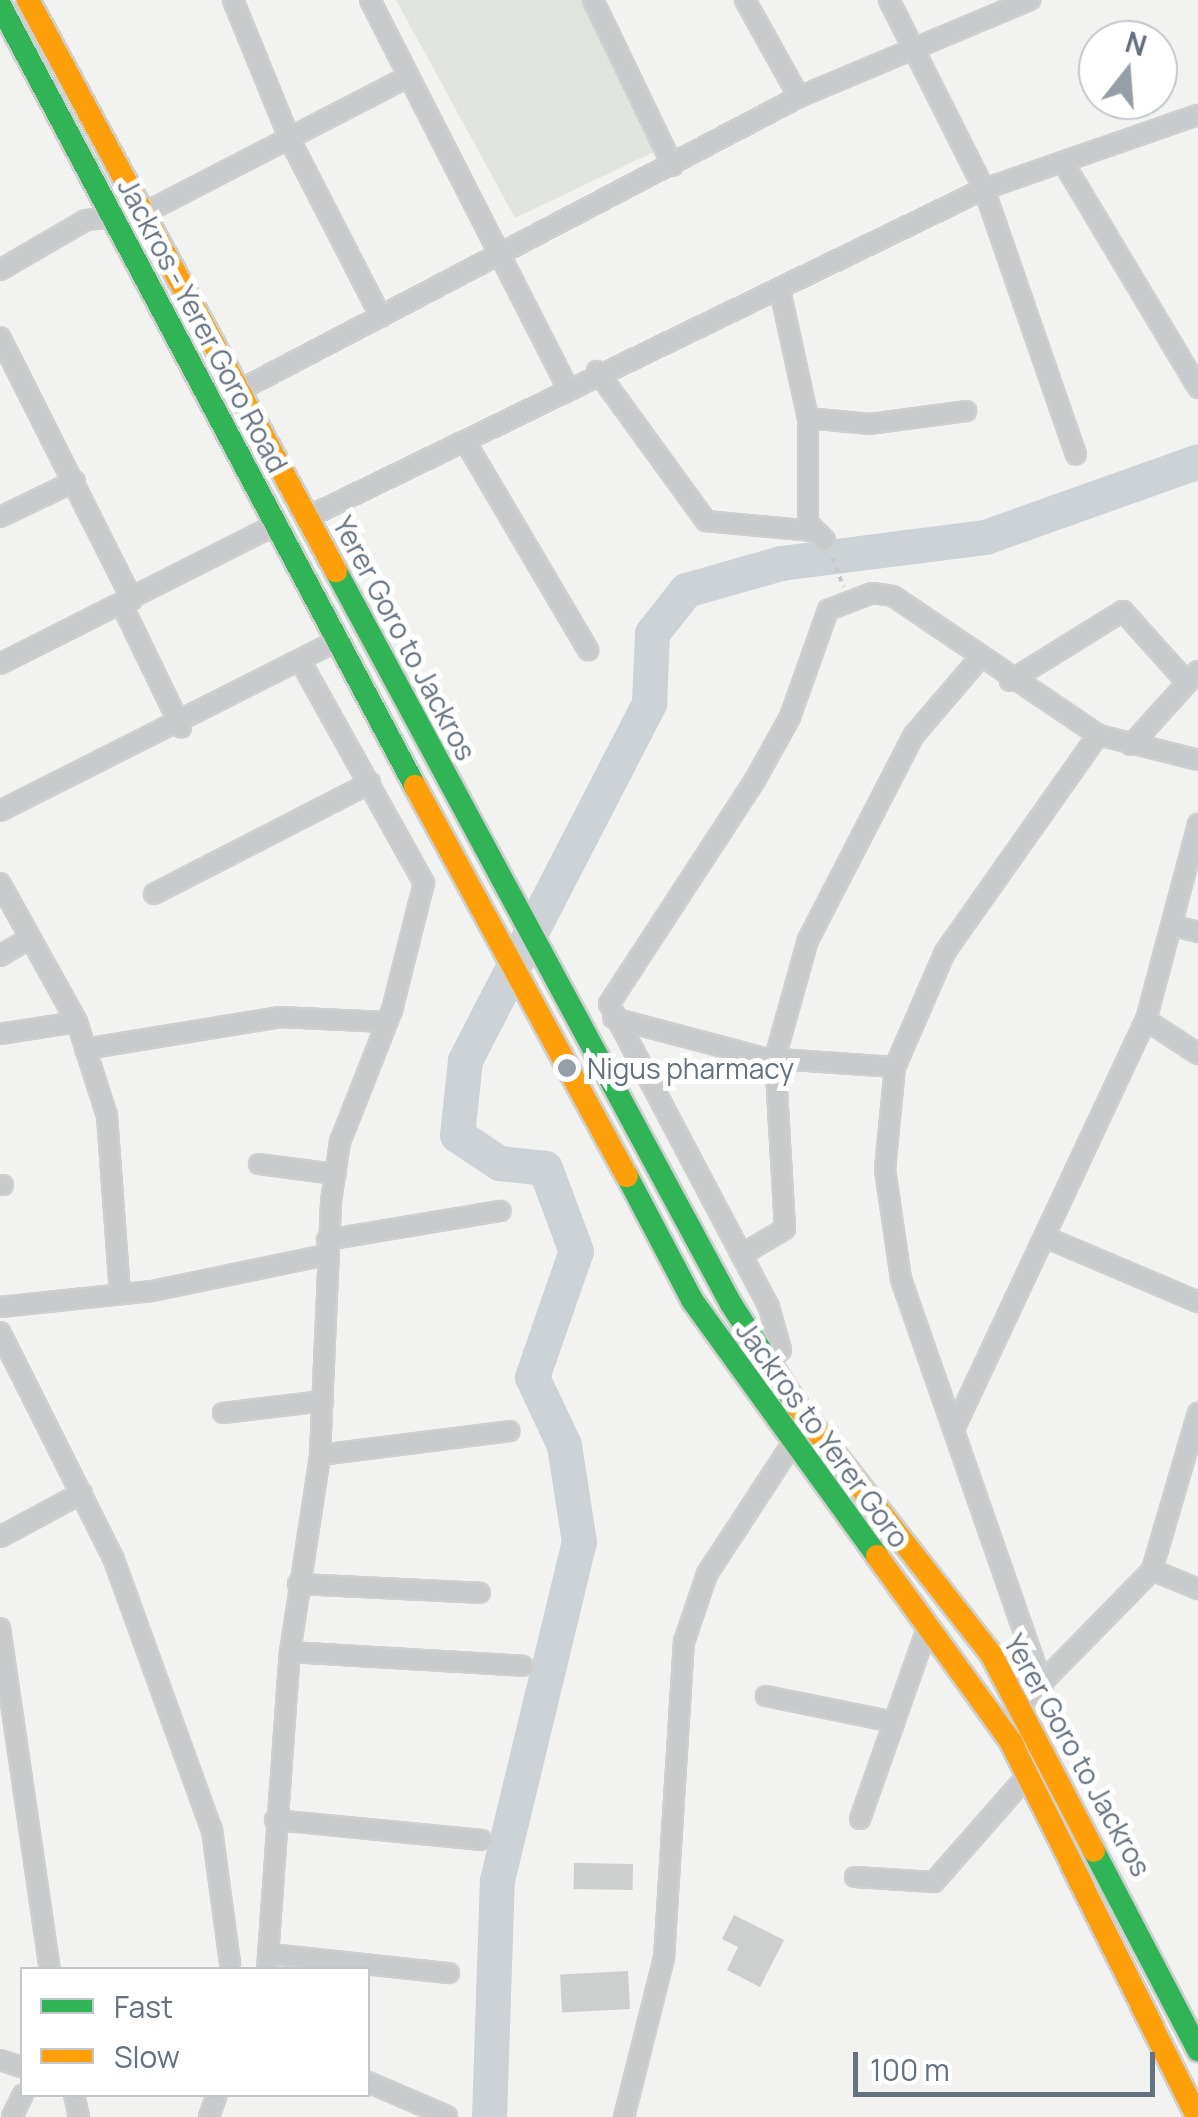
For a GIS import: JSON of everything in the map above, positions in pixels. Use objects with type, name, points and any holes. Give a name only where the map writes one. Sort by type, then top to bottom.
[{"type":"main road","name":"Yerer Goro to Jackros","points":[[28,0],[766,1365],[1021,1704],[1198,2050]]},
{"type":"main road","name":"Jackros - Yerer Goro Road","points":[[0,5],[350,674]]},
{"type":"main road","name":"Jackros to Yerer Goro","points":[[350,674],[475,888],[692,1300],[776,1428],[928,1626],[1029,1774],[1191,2115]]},
{"type":"street","points":[[233,0],[290,140],[381,317]]},
{"type":"street","points":[[370,0],[566,385]]},
{"type":"street","points":[[594,0],[673,166]]},
{"type":"street","points":[[745,0],[799,98]]},
{"type":"street","points":[[888,0],[984,190],[1076,454]]},
{"type":"street","points":[[240,390],[496,252],[673,166],[799,98],[1030,0]]},
{"type":"street","points":[[146,212],[407,76]]},
{"type":"street","points":[[306,518],[465,441],[566,385],[780,290],[984,190],[1198,115]]},
{"type":"street","points":[[1063,162],[1198,388]]},
{"type":"street","points":[[0,270],[86,220],[111,218]]},
{"type":"street","points":[[597,371],[706,521],[819,536],[808,418],[780,290]]},
{"type":"street","points":[[0,336],[75,481],[182,726]]},
{"type":"street","points":[[808,418],[870,424],[966,411]]},
{"type":"street","points":[[465,441],[588,650]]},
{"type":"street","points":[[0,517],[75,481]]},
{"type":"street","points":[[0,664],[275,525]]},
{"type":"street","points":[[766,1365],[781,1335],[613,1018],[624,971],[790,717],[828,610],[872,593],[893,596],[1010,681],[1098,735],[1198,760]]},
{"type":"street","points":[[1010,681],[1123,611],[1192,676],[1131,744]]},
{"type":"street","points":[[0,811],[182,726],[332,643]]},
{"type":"street","points":[[740,1255],[785,1229],[775,1058],[802,957],[845,856],[914,735],[979,658]]},
{"type":"street","points":[[301,662],[424,882],[385,1022],[359,1078],[335,1174],[327,1247],[320,1455],[298,1584],[275,1820],[269,1961],[359,1967]]},
{"type":"street","points":[[1043,1687],[955,1427],[912,1317],[889,1214],[895,1067],[954,937],[1098,735]]},
{"type":"street","points":[[154,894],[370,783]]},
{"type":"street","points":[[955,1427],[1146,1020],[1198,824]]},
{"type":"street","points":[[0,883],[27,940],[77,1022],[107,1116],[120,1294]]},
{"type":"street","points":[[1174,926],[1198,932]]},
{"type":"street","points":[[0,956],[27,940]]},
{"type":"street","points":[[85,1048],[280,1017],[385,1022]]},
{"type":"street","points":[[613,1018],[775,1058],[895,1067]]},
{"type":"street","points":[[1146,1020],[1198,1054]]},
{"type":"street","points":[[0,1034],[77,1022]]},
{"type":"street","points":[[259,1164],[335,1174]]},
{"type":"street","points":[[0,1307],[120,1294],[501,1211]]},
{"type":"street","points":[[1045,1238],[1198,1302]]},
{"type":"street","points":[[0,1332],[82,1494],[212,1830],[230,1964]]},
{"type":"street","points":[[223,1413],[324,1401]]},
{"type":"street","points":[[1021,1704],[1043,1687],[1152,1570],[1198,1413]]},
{"type":"street","points":[[320,1455],[509,1430]]},
{"type":"street","points":[[624,2117],[664,1958],[684,1642],[707,1574],[790,1447]]},
{"type":"street","points":[[0,1537],[82,1494]]},
{"type":"street","points":[[1152,1570],[1198,1589]]},
{"type":"street","points":[[298,1584],[480,1593]]},
{"type":"street","points":[[860,1819],[928,1626]]},
{"type":"street","points":[[0,1628],[50,1967]]},
{"type":"street","points":[[290,1652],[523,1666]]},
{"type":"street","points":[[766,1696],[894,1722]]},
{"type":"street","points":[[854,1876],[934,1882],[1029,1774]]},
{"type":"street","points":[[275,1820],[481,1840]]},
{"type":"street","points":[[370,1968],[449,1973]]},
{"type":"street","points":[[370,2083],[447,2116]]},
{"type":"path","points":[[819,536],[845,590]]},
{"type":"shaded area","points":[[396,0],[587,0],[658,150],[515,218]]},
{"type":"building","points":[[574,1863],[633,1864],[633,1890],[574,1889]]},
{"type":"building","points":[[734,1915],[784,1940],[760,1987],[727,1970],[738,1947],[722,1939]]},
{"type":"building","points":[[628,1971],[630,2009],[562,2013],[560,1975]]},
{"type":"waterway","points":[[489,2117],[497,1880],[579,1542],[564,1445],[532,1377],[576,1251],[545,1168],[499,1163],[457,1135],[465,1060],[649,703],[652,633],[686,590],[781,563],[985,537],[1198,461]]},
{"type":"traffic: fast","points":[[0,5],[415,786]]},
{"type":"traffic: fast","points":[[336,571],[731,1304],[798,1407]]},
{"type":"traffic: fast","points":[[627,1176],[692,1300],[877,1556]]},
{"type":"traffic: fast","points":[[1094,1851],[1198,2050]]},
{"type":"traffic: slow","points":[[28,0],[336,571]]},
{"type":"traffic: slow","points":[[415,786],[627,1176]]},
{"type":"traffic: slow","points":[[798,1407],[991,1654],[1094,1851]]},
{"type":"traffic: slow","points":[[877,1556],[1011,1742],[1197,2117]]},
{"type":"place","name":"Nigus pharmacy","points":[[567,1068]]}]
